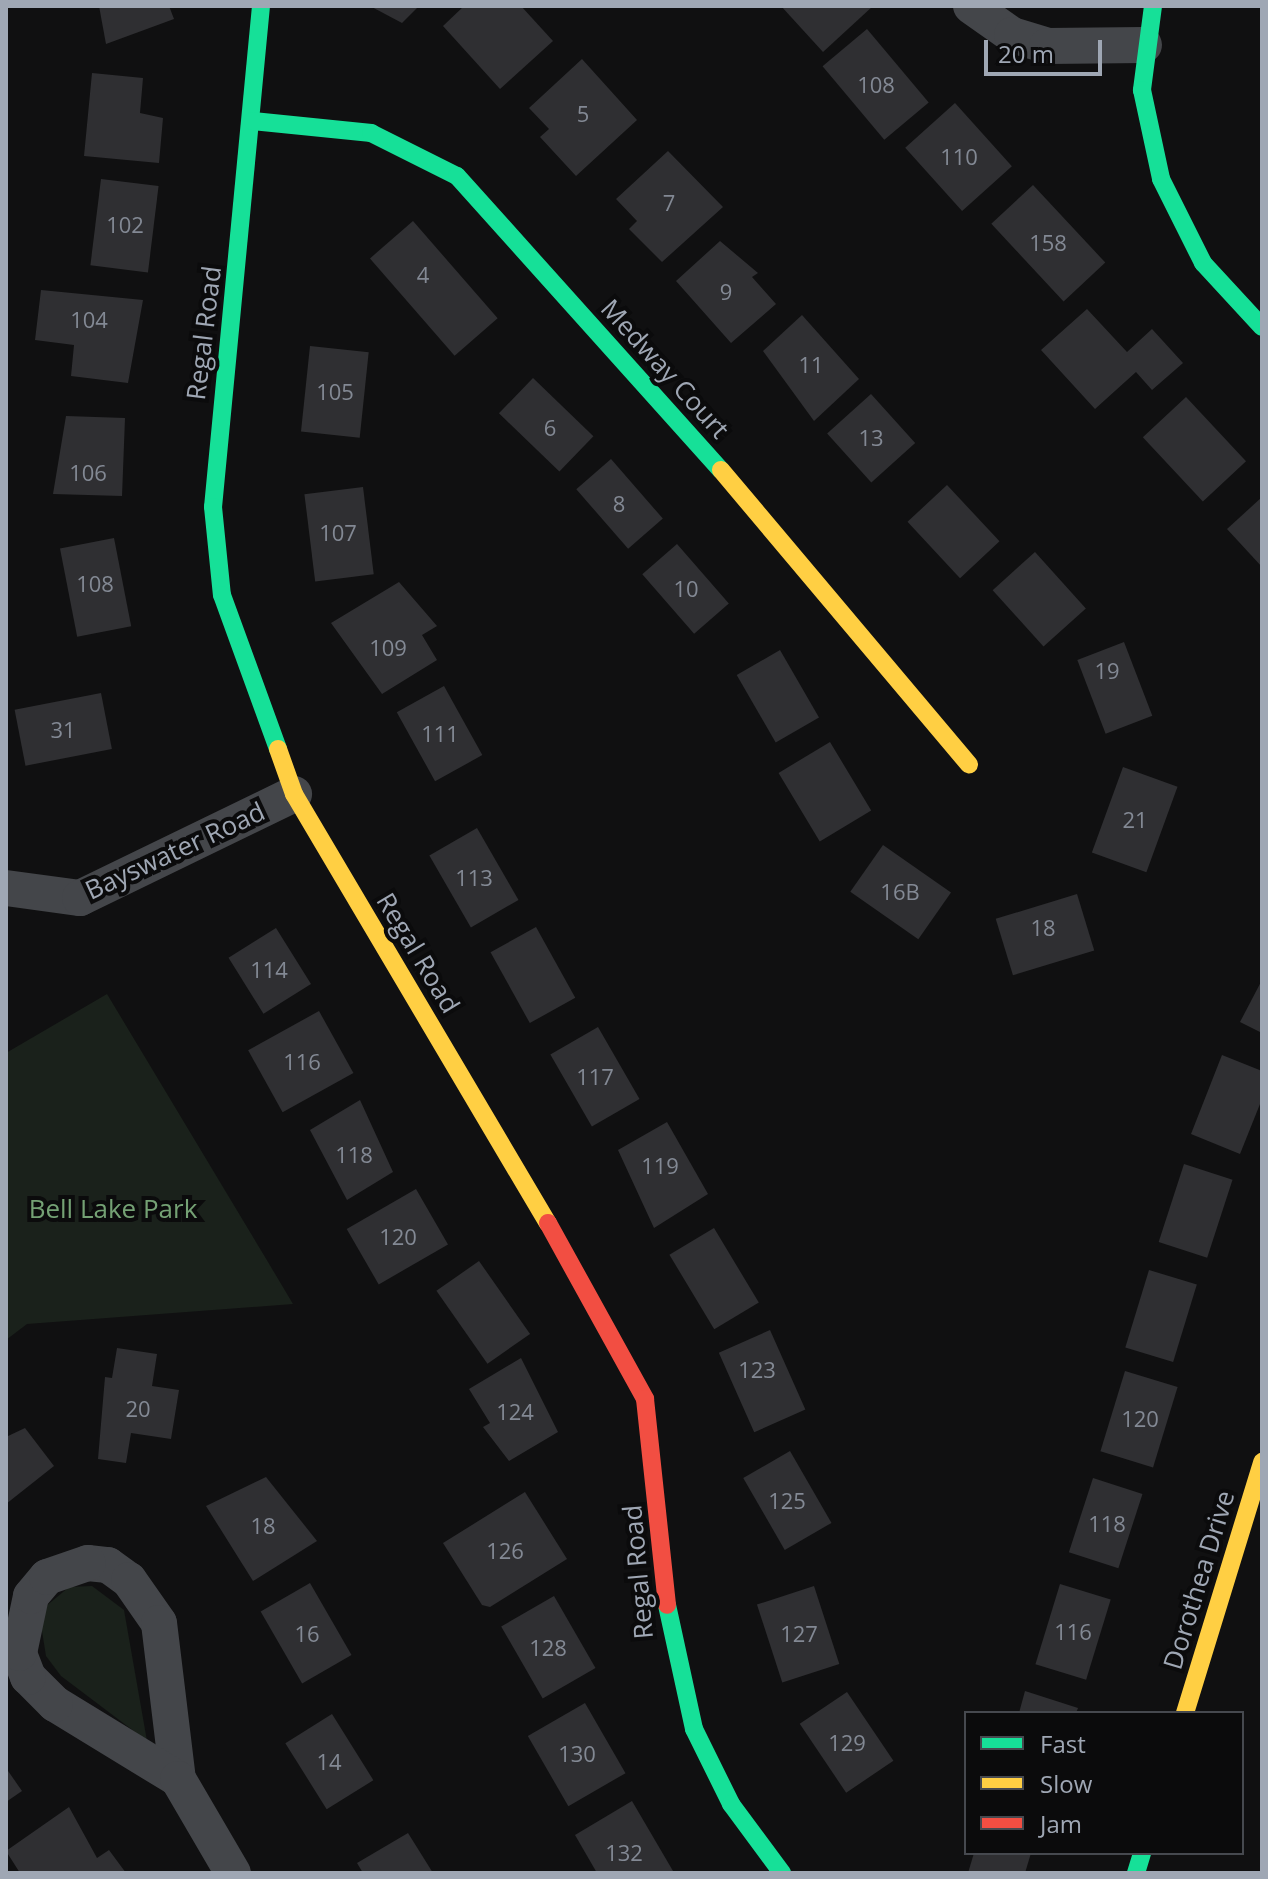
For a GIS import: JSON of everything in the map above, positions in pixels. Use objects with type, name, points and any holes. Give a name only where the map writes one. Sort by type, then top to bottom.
[{"type":"street","name":"Regal Road","points":[[261,6],[253,121],[213,507],[222,595],[294,794],[622,1347],[645,1399],[671,1646],[694,1729],[731,1804],[782,1873]]},
{"type":"street","points":[[971,6],[1012,35],[1047,46],[1144,45]]},
{"type":"street","points":[[1153,6],[1144,45],[1145,125],[1161,179],[1203,263],[1262,327]]},
{"type":"street","name":"Medway Court","points":[[253,121],[371,133],[457,176],[838,601],[969,764]]},
{"type":"street","name":"Bayswater Road","points":[[6,888],[80,898],[294,794]]},
{"type":"street","name":"Dorothea Drive","points":[[1186,1711],[1262,1462]]},
{"type":"street","points":[[178,1779],[55,1704],[28,1677],[19,1653],[20,1621],[47,1577],[108,1565],[147,1596],[159,1623],[178,1779],[233,1873]]},
{"type":"green space","name":"Bell Lake Park","points":[[107,994],[293,1304],[27,1324],[6,1340],[6,1053]]},
{"type":"green space","points":[[92,1586],[124,1610],[147,1741],[61,1676],[46,1656],[39,1612],[69,1587]]},
{"type":"building","points":[[99,6],[169,6],[174,19],[106,44]]},
{"type":"building","points":[[370,6],[419,6],[402,23]]},
{"type":"building","points":[[464,6],[521,6],[553,41],[500,89],[443,26]]},
{"type":"building","points":[[781,6],[873,6],[823,52]]},
{"type":"building","points":[[867,29],[929,103],[884,140],[823,66]]},
{"type":"building","points":[[582,59],[637,120],[576,176],[540,137],[549,129],[529,108]]},
{"type":"building","points":[[92,73],[143,78],[140,113],[163,118],[159,163],[84,156]]},
{"type":"building","points":[[955,103],[1012,166],[962,211],[905,148]]},
{"type":"building","points":[[668,151],[723,207],[662,262],[629,229],[637,221],[616,199]]},
{"type":"building","points":[[101,179],[159,186],[148,272],[90,265]]},
{"type":"building","points":[[1033,185],[1105,263],[1064,301],[991,224]]},
{"type":"building","points":[[413,221],[498,318],[455,356],[370,258]]},
{"type":"building","points":[[720,241],[758,273],[752,277],[776,304],[731,343],[676,281]]},
{"type":"building","points":[[41,290],[143,300],[128,383],[71,376],[74,345],[35,340]]},
{"type":"building","points":[[1087,309],[1127,352],[1152,329],[1183,363],[1152,390],[1136,372],[1095,409],[1041,350]]},
{"type":"building","points":[[802,315],[859,379],[814,421],[763,351]]},
{"type":"building","points":[[310,346],[369,352],[360,438],[301,432]]},
{"type":"building","points":[[533,378],[593,436],[559,472],[499,413]]},
{"type":"building","points":[[871,394],[915,443],[871,483],[827,433]]},
{"type":"building","points":[[1186,397],[1246,461],[1203,502],[1143,437]]},
{"type":"building","points":[[66,416],[125,418],[122,496],[53,494]]},
{"type":"building","points":[[611,459],[663,519],[628,549],[576,489]]},
{"type":"building","points":[[947,485],[1000,541],[960,578],[908,522]]},
{"type":"building","points":[[363,487],[374,574],[315,582],[304,494]]},
{"type":"building","points":[[1262,497],[1262,567],[1227,529]]},
{"type":"building","points":[[114,538],[131,626],[77,637],[60,548]]},
{"type":"building","points":[[677,544],[729,604],[694,634],[642,574]]},
{"type":"building","points":[[1035,552],[1086,608],[1043,647],[993,590]]},
{"type":"building","points":[[399,582],[437,626],[422,635],[437,660],[382,694],[331,623]]},
{"type":"building","points":[[1124,642],[1152,716],[1106,734],[1077,660]]},
{"type":"building","points":[[780,650],[819,718],[776,743],[737,675]]},
{"type":"building","points":[[444,686],[482,755],[435,781],[397,712]]},
{"type":"building","points":[[101,693],[112,749],[25,766],[15,710]]},
{"type":"building","points":[[830,742],[871,811],[820,841],[779,773]]},
{"type":"building","points":[[1123,767],[1178,787],[1146,872],[1092,853]]},
{"type":"building","points":[[477,828],[518,900],[471,927],[429,856]]},
{"type":"building","points":[[883,845],[951,893],[918,939],[850,892]]},
{"type":"building","points":[[1077,894],[1094,950],[1013,975],[996,919]]},
{"type":"building","points":[[536,927],[575,998],[530,1023],[491,952]]},
{"type":"building","points":[[276,928],[311,984],[263,1014],[229,958]]},
{"type":"building","points":[[1262,980],[1262,1033],[1240,1022]]},
{"type":"building","points":[[319,1011],[353,1073],[283,1112],[248,1050]]},
{"type":"building","points":[[598,1027],[640,1099],[592,1126],[550,1054]]},
{"type":"building","points":[[1222,1055],[1262,1071],[1262,1099],[1240,1154],[1191,1134]]},
{"type":"building","points":[[360,1100],[393,1172],[347,1200],[310,1130]]},
{"type":"building","points":[[667,1122],[708,1194],[654,1228],[618,1150]]},
{"type":"building","points":[[1184,1164],[1233,1180],[1207,1258],[1159,1242]]},
{"type":"building","points":[[416,1189],[448,1244],[379,1284],[347,1229]]},
{"type":"building","points":[[714,1228],[759,1303],[714,1329],[669,1255]]},
{"type":"building","points":[[479,1261],[530,1334],[487,1364],[436,1291]]},
{"type":"building","points":[[1149,1270],[1197,1285],[1173,1362],[1125,1347]]},
{"type":"building","points":[[770,1330],[805,1409],[754,1432],[719,1353]]},
{"type":"building","points":[[117,1348],[157,1354],[152,1386],[179,1390],[171,1439],[131,1433],[126,1463],[98,1459],[105,1377],[112,1378]]},
{"type":"building","points":[[521,1358],[558,1432],[509,1461],[483,1427],[490,1423],[469,1389]]},
{"type":"building","points":[[1125,1371],[1178,1387],[1153,1467],[1100,1451]]},
{"type":"building","points":[[25,1428],[54,1466],[6,1504],[6,1437]]},
{"type":"building","points":[[790,1451],[831,1523],[785,1550],[743,1478]]},
{"type":"building","points":[[266,1477],[317,1541],[253,1581],[206,1506]]},
{"type":"building","points":[[1093,1478],[1142,1494],[1118,1568],[1069,1552]]},
{"type":"building","points":[[525,1492],[567,1559],[490,1607],[482,1605],[443,1543]]},
{"type":"building","points":[[310,1583],[352,1655],[302,1683],[261,1612]]},
{"type":"building","points":[[1060,1584],[1111,1599],[1086,1680],[1035,1664]]},
{"type":"building","points":[[814,1586],[839,1664],[782,1683],[757,1605]]},
{"type":"building","points":[[554,1596],[596,1668],[543,1698],[501,1626]]},
{"type":"building","points":[[1025,1691],[1078,1708],[1077,1711],[1020,1711]]},
{"type":"building","points":[[847,1692],[893,1761],[846,1793],[800,1724]]},
{"type":"building","points":[[585,1703],[626,1773],[568,1806],[528,1736]]},
{"type":"building","points":[[332,1714],[373,1780],[327,1809],[285,1743]]},
{"type":"building","points":[[6,1768],[22,1791],[6,1802]]},
{"type":"building","points":[[632,1801],[673,1871],[597,1873],[575,1835]]},
{"type":"building","points":[[69,1807],[97,1858],[109,1850],[126,1873],[20,1873],[6,1851]]},
{"type":"building","points":[[408,1833],[433,1873],[363,1873],[357,1863]]},
{"type":"building","points":[[973,1855],[1030,1855],[1025,1873],[968,1873]]},
{"type":"traffic: fast","points":[[261,6],[213,507],[222,595],[278,749]]},
{"type":"traffic: fast","points":[[1153,6],[1142,90],[1161,179],[1203,263],[1262,327]]},
{"type":"traffic: fast","points":[[253,121],[371,133],[457,176],[721,470]]},
{"type":"traffic: fast","points":[[667,1605],[694,1729],[731,1804],[782,1873]]},
{"type":"traffic: fast","points":[[1136,1873],[1141,1855]]},
{"type":"traffic: slow","points":[[721,470],[969,764]]},
{"type":"traffic: slow","points":[[278,749],[294,794],[548,1223]]},
{"type":"traffic: slow","points":[[1186,1711],[1262,1462]]},
{"type":"traffic: jam","points":[[548,1223],[645,1399],[667,1605]]}]
